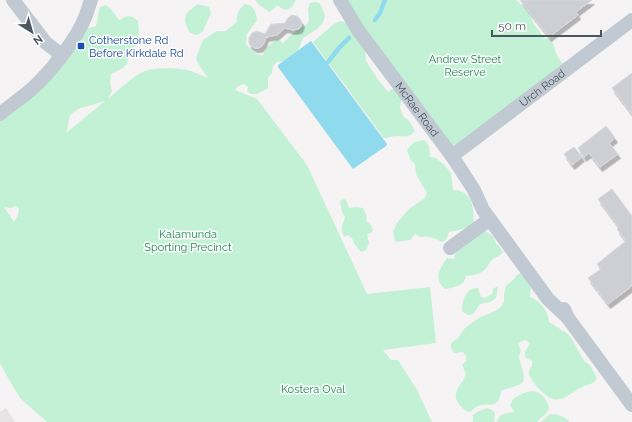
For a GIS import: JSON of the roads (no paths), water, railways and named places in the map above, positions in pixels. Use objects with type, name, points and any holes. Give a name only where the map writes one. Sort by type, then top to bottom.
[{"type":"street","points":[[14,0],[46,43],[62,55]]},
{"type":"street","points":[[0,114],[34,87],[62,55],[69,46],[86,15],[91,0]]},
{"type":"street","name":"McRae Road","points":[[329,0],[334,7],[358,30]]},
{"type":"street","name":"McRae Road","points":[[340,0],[358,30],[452,156],[474,190],[482,210],[548,299],[568,318]]},
{"type":"street","name":"Urch Road","points":[[452,156],[632,20]]},
{"type":"street","name":"McRae Road","points":[[474,190],[491,206],[555,294],[568,318],[632,405]]},
{"type":"street","points":[[450,248],[490,219]]},
{"type":"water","points":[[311,41],[387,144],[353,169],[278,67],[278,65]]},
{"type":"waterway","points":[[375,20],[380,13],[385,0]]},
{"type":"waterway","points":[[328,62],[349,38]]},
{"type":"place","name":"Cotherstone Rd Before Kirkdale Rd","points":[[81,46]]},
{"type":"park label","name":"Andrew Street Reserve","points":[[465,65]]},
{"type":"park label","name":"Kalamunda Sporting Precinct","points":[[188,240]]},
{"type":"park label","name":"Kostera Oval","points":[[313,389]]}]
